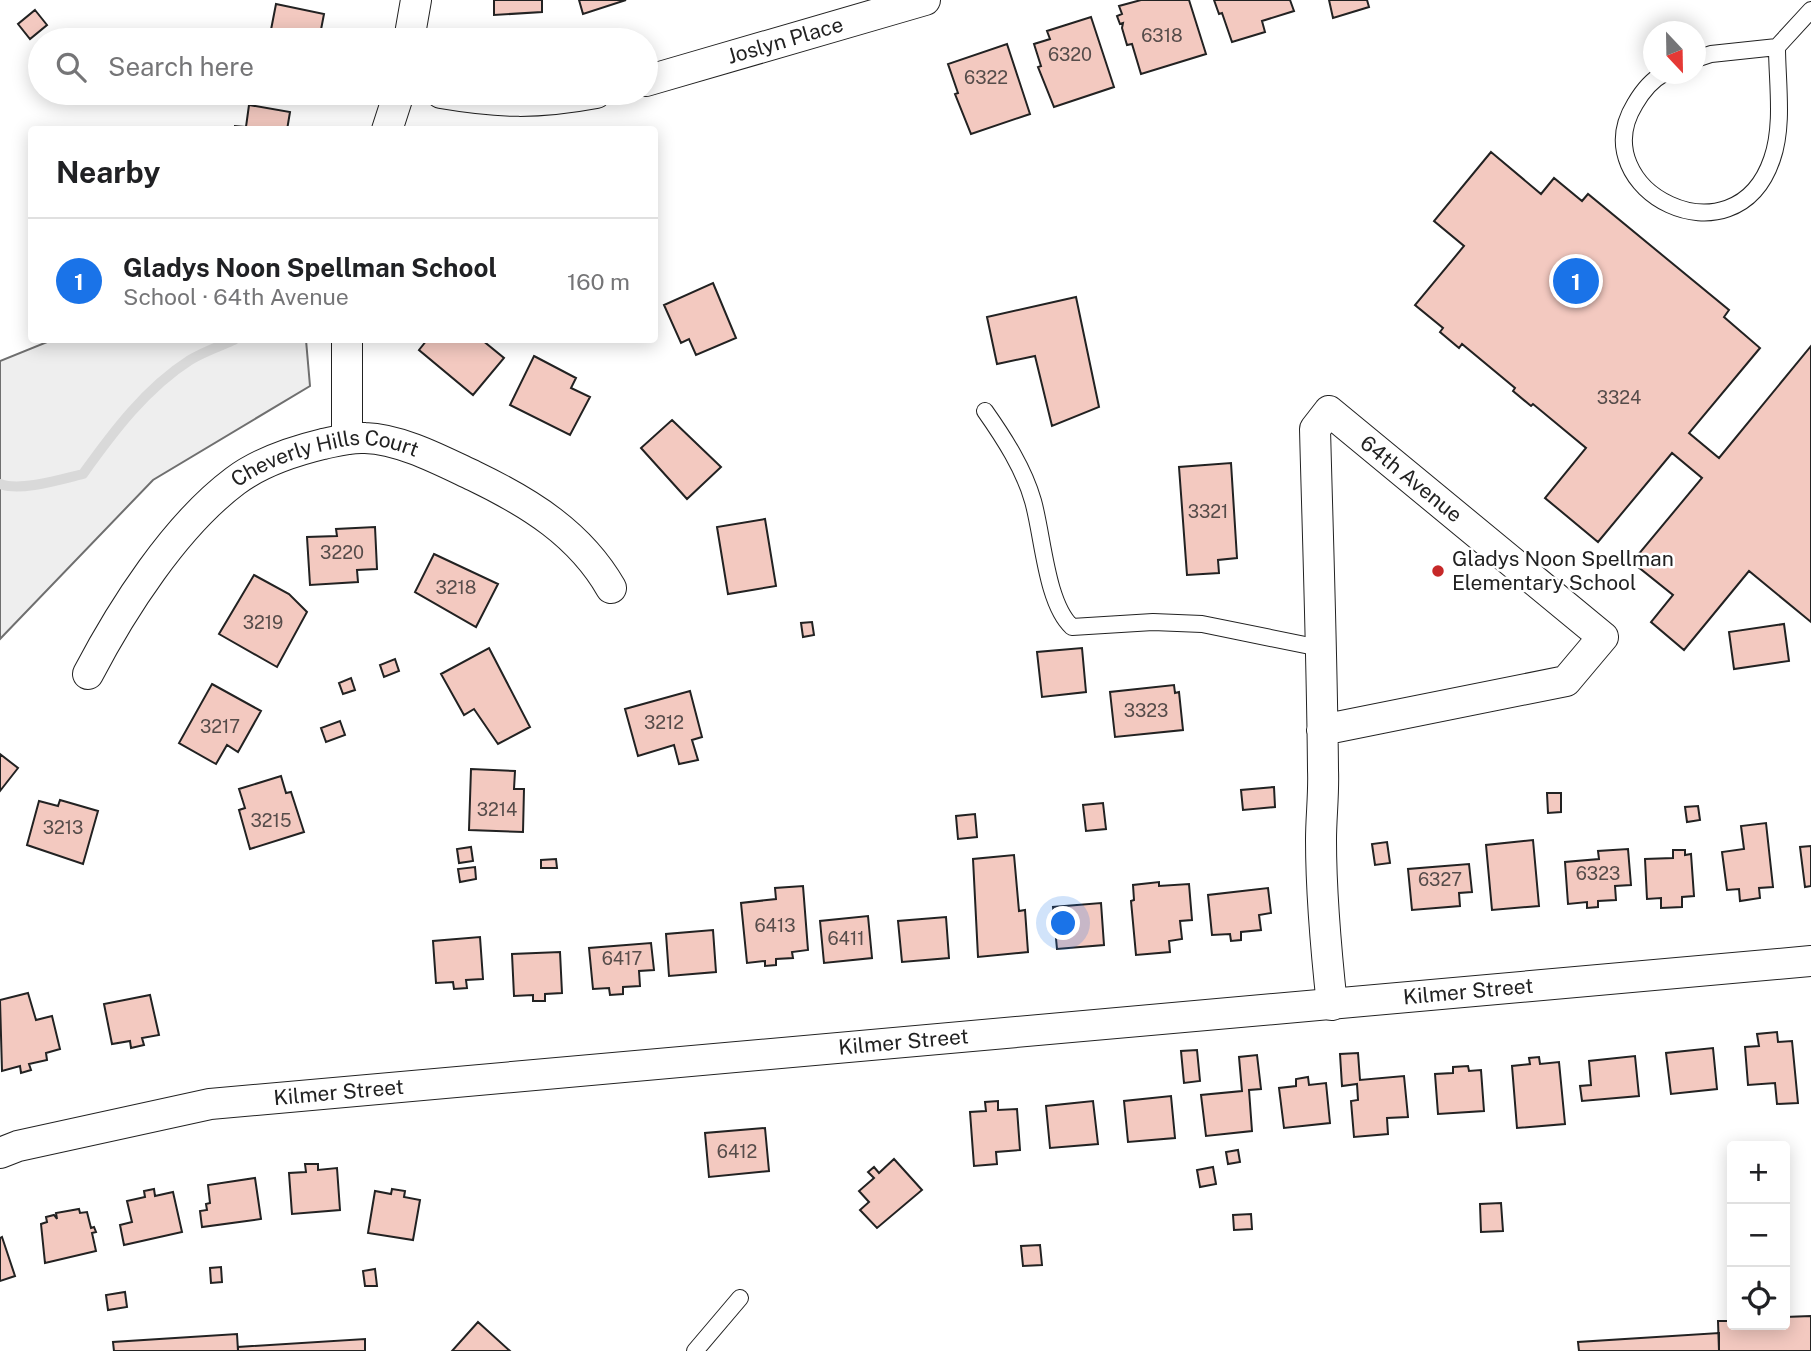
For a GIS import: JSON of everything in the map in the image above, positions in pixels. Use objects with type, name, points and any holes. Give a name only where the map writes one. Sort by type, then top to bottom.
[{"type":"street","points":[[411,28],[416,0]]},
{"type":"street","name":"Joslyn Place","points":[[658,77],[759,50],[925,0]]},
{"type":"street","points":[[388,126],[395,105]]},
{"type":"street","points":[[347,343],[347,439]]},
{"type":"street","name":"64th Avenue","points":[[1322,730],[1566,681],[1604,637],[1329,411],[1315,429],[1323,906],[1332,1005]]},
{"type":"street","name":"Cheverly Hills Court","points":[[88,674],[134,597],[178,539],[210,503],[236,480],[279,459],[347,439],[366,438],[389,442],[446,463],[504,490],[550,520],[586,550],[611,589]]},
{"type":"street","name":"Kilmer Street","points":[[0,1153],[18,1146],[210,1104],[1811,961]]},
{"type":"lane","points":[[1706,56],[1777,47],[1811,10]]},
{"type":"lane","points":[[1650,84],[1644,89],[1630,112],[1625,135],[1628,161],[1648,193],[1678,211],[1702,214],[1727,209],[1750,195],[1765,177],[1773,158],[1777,138],[1777,47]]},
{"type":"lane","points":[[985,411],[1006,441],[1032,498],[1055,596],[1062,618],[1072,627],[1153,622],[1202,624],[1320,648]]},
{"type":"lane","points":[[695,1351],[740,1298]]},
{"type":"shaded area","points":[[45,343],[306,343],[310,386],[153,480],[0,639],[0,361]]},
{"type":"building","points":[[494,0],[542,0],[542,12],[494,15]]},
{"type":"building","points":[[579,0],[626,0],[583,14]]},
{"type":"building","points":[[1141,0],[1189,0],[1206,54],[1141,74],[1132,44],[1127,45],[1123,23],[1120,24],[1117,16],[1122,14],[1119,6]]},
{"type":"building","points":[[1214,0],[1290,0],[1294,11],[1262,21],[1265,32],[1232,42],[1222,13],[1219,14]]},
{"type":"building","points":[[1329,0],[1367,0],[1369,7],[1333,18]]},
{"type":"building","points":[[276,4],[324,14],[321,28],[271,28]]},
{"type":"building","points":[[35,10],[47,25],[43,28],[28,28],[28,36],[18,24]]},
{"type":"building","points":[[1091,17],[1114,87],[1054,107],[1038,67],[1041,66],[1034,44],[1050,39],[1047,31]]},
{"type":"building","points":[[1007,44],[1030,114],[971,134],[955,94],[958,93],[948,64]]},
{"type":"building","points":[[249,105],[290,112],[288,126],[246,126]]},
{"type":"building","points":[[1491,152],[1541,194],[1554,178],[1582,201],[1588,194],[1729,310],[1724,317],[1760,348],[1689,433],[1719,458],[1811,346],[1811,622],[1749,571],[1684,650],[1651,622],[1673,595],[1632,562],[1702,478],[1672,453],[1598,542],[1545,498],[1586,448],[1513,391],[1515,388],[1462,344],[1459,348],[1440,332],[1443,328],[1415,305],[1464,246],[1434,221]]},
{"type":"building","points":[[713,283],[736,338],[696,355],[689,339],[681,343],[664,305]]},
{"type":"building","points":[[1076,297],[1099,407],[1052,426],[1035,356],[997,364],[987,317]]},
{"type":"building","points":[[425,343],[486,343],[504,358],[473,395],[419,350]]},
{"type":"building","points":[[534,356],[576,378],[571,388],[590,397],[570,435],[510,405]]},
{"type":"building","points":[[672,420],[721,467],[687,499],[641,448]]},
{"type":"building","points":[[1231,463],[1237,558],[1218,560],[1219,573],[1187,575],[1179,467]]},
{"type":"building","points":[[765,519],[776,586],[728,594],[717,527]]},
{"type":"building","points":[[375,527],[377,569],[357,570],[358,582],[310,585],[307,537],[337,536],[336,529]]},
{"type":"building","points":[[434,554],[498,584],[476,627],[415,592]]},
{"type":"building","points":[[254,575],[289,594],[307,612],[277,667],[219,634]]},
{"type":"building","points":[[812,622],[814,635],[803,637],[801,623]]},
{"type":"building","points":[[1784,624],[1789,661],[1734,669],[1729,632]]},
{"type":"building","points":[[489,648],[530,727],[498,744],[474,709],[464,715],[441,674]]},
{"type":"building","points":[[1082,648],[1086,692],[1042,697],[1037,652]]},
{"type":"building","points":[[395,659],[399,671],[384,677],[380,665]]},
{"type":"building","points":[[351,678],[355,690],[343,694],[339,683]]},
{"type":"building","points":[[212,684],[261,711],[238,752],[227,745],[216,764],[179,743]]},
{"type":"building","points":[[1174,685],[1175,693],[1179,692],[1183,730],[1115,737],[1110,692]]},
{"type":"building","points":[[690,691],[702,737],[692,740],[698,760],[679,764],[674,745],[638,756],[625,709]]},
{"type":"building","points":[[340,721],[345,735],[326,742],[321,728]]},
{"type":"building","points":[[0,754],[18,768],[0,791]]},
{"type":"building","points":[[471,769],[515,771],[514,789],[524,789],[523,832],[469,830]]},
{"type":"building","points":[[281,776],[286,793],[291,792],[304,832],[250,849],[239,810],[245,808],[239,789]]},
{"type":"building","points":[[1274,787],[1275,807],[1243,810],[1241,790]]},
{"type":"building","points":[[1547,793],[1561,793],[1561,812],[1548,813]]},
{"type":"building","points":[[60,800],[98,811],[83,864],[27,845],[39,801],[58,806]]},
{"type":"building","points":[[1103,803],[1106,829],[1086,831],[1083,805]]},
{"type":"building","points":[[1698,806],[1700,820],[1687,822],[1685,807]]},
{"type":"building","points":[[975,814],[977,837],[958,839],[956,816]]},
{"type":"building","points":[[1766,823],[1773,887],[1759,888],[1760,898],[1740,901],[1739,889],[1727,890],[1722,852],[1744,849],[1741,826]]},
{"type":"building","points":[[1533,840],[1539,906],[1492,910],[1486,845]]},
{"type":"building","points":[[1387,842],[1390,863],[1375,865],[1372,844]]},
{"type":"building","points":[[1811,846],[1811,886],[1805,887],[1800,847]]},
{"type":"building","points":[[471,847],[473,861],[459,863],[457,849]]},
{"type":"building","points":[[1628,849],[1631,885],[1615,886],[1616,900],[1598,901],[1598,907],[1587,908],[1587,902],[1568,904],[1565,862],[1599,859],[1598,851]]},
{"type":"building","points":[[1673,850],[1685,850],[1685,855],[1691,854],[1694,896],[1682,897],[1682,907],[1661,908],[1661,898],[1647,899],[1645,859],[1673,858]]},
{"type":"building","points":[[1014,855],[1019,911],[1025,910],[1028,952],[978,957],[973,859]]},
{"type":"building","points":[[556,859],[557,868],[541,868],[541,860]]},
{"type":"building","points":[[1469,864],[1472,892],[1459,893],[1460,906],[1412,910],[1408,869]]},
{"type":"building","points":[[475,867],[476,879],[460,882],[458,869]]},
{"type":"building","points":[[1159,882],[1159,886],[1189,884],[1192,920],[1180,921],[1182,939],[1169,941],[1170,952],[1136,955],[1131,901],[1134,900],[1133,885]]},
{"type":"building","points":[[803,886],[808,950],[792,952],[793,958],[776,959],[776,965],[765,966],[765,961],[747,963],[741,903],[776,899],[775,888]]},
{"type":"building","points":[[1268,888],[1271,913],[1259,915],[1261,930],[1241,932],[1241,940],[1231,941],[1230,934],[1212,935],[1208,895]]},
{"type":"building","points":[[1101,903],[1104,945],[1057,949],[1053,907]]},
{"type":"building","points":[[868,916],[872,958],[824,963],[820,921]]},
{"type":"building","points":[[946,917],[949,958],[902,962],[898,921]]},
{"type":"building","points":[[713,930],[716,972],[669,976],[666,934]]},
{"type":"building","points":[[480,937],[483,979],[466,980],[467,988],[454,989],[453,982],[436,983],[433,941]]},
{"type":"building","points":[[651,943],[654,970],[639,971],[640,986],[623,987],[623,994],[610,995],[609,988],[593,989],[589,948]]},
{"type":"building","points":[[560,952],[562,993],[545,994],[545,1001],[533,1001],[533,995],[514,996],[512,954]]},
{"type":"building","points":[[28,993],[36,1020],[52,1016],[60,1049],[46,1053],[47,1060],[29,1064],[31,1070],[21,1073],[20,1066],[2,1071],[0,1000]]},
{"type":"building","points":[[150,995],[159,1035],[142,1038],[144,1045],[131,1048],[130,1041],[112,1044],[104,1004]]},
{"type":"building","points":[[1777,1032],[1778,1042],[1792,1041],[1798,1103],[1777,1104],[1775,1083],[1748,1085],[1745,1047],[1759,1046],[1757,1034]]},
{"type":"building","points":[[1713,1048],[1717,1089],[1671,1094],[1666,1053]]},
{"type":"building","points":[[1197,1050],[1200,1081],[1184,1083],[1181,1051]]},
{"type":"building","points":[[1358,1053],[1360,1080],[1404,1076],[1408,1117],[1387,1118],[1388,1134],[1354,1137],[1351,1101],[1358,1100],[1357,1084],[1342,1086],[1340,1054]]},
{"type":"building","points":[[1257,1055],[1261,1089],[1249,1090],[1252,1131],[1206,1136],[1201,1095],[1242,1091],[1239,1057]]},
{"type":"building","points":[[1635,1056],[1639,1096],[1582,1101],[1580,1086],[1591,1085],[1589,1061]]},
{"type":"building","points":[[1539,1057],[1540,1064],[1559,1062],[1565,1124],[1517,1128],[1512,1066],[1530,1064],[1529,1058]]},
{"type":"building","points":[[1468,1066],[1469,1071],[1481,1070],[1484,1111],[1438,1114],[1435,1074],[1453,1073],[1453,1067]]},
{"type":"building","points":[[1308,1077],[1309,1085],[1326,1083],[1330,1123],[1284,1128],[1279,1088],[1296,1086],[1296,1079]]},
{"type":"building","points":[[1171,1096],[1175,1138],[1128,1142],[1124,1101]]},
{"type":"building","points":[[998,1101],[998,1110],[1017,1109],[1020,1150],[996,1152],[997,1164],[974,1166],[970,1112],[986,1111],[985,1102]]},
{"type":"building","points":[[1093,1101],[1098,1144],[1050,1148],[1046,1106]]},
{"type":"building","points":[[765,1128],[769,1171],[709,1177],[705,1133]]},
{"type":"building","points":[[1238,1150],[1240,1162],[1228,1164],[1226,1152]]},
{"type":"building","points":[[894,1159],[922,1190],[877,1228],[860,1210],[869,1202],[859,1191],[874,1178],[868,1172],[874,1167],[879,1173]]},
{"type":"building","points":[[305,1164],[318,1164],[318,1170],[337,1168],[340,1210],[292,1214],[289,1173],[306,1172]]},
{"type":"building","points":[[1213,1167],[1216,1184],[1200,1187],[1197,1170]]},
{"type":"building","points":[[255,1178],[261,1219],[202,1227],[200,1211],[207,1210],[206,1204],[210,1203],[208,1185]]},
{"type":"building","points":[[154,1189],[155,1196],[173,1192],[182,1232],[124,1245],[120,1225],[132,1222],[127,1201],[145,1197],[144,1191]]},
{"type":"building","points":[[392,1189],[405,1191],[404,1197],[420,1200],[413,1240],[368,1233],[375,1191],[391,1194]]},
{"type":"building","points":[[1501,1203],[1503,1231],[1481,1232],[1480,1204]]},
{"type":"building","points":[[79,1209],[80,1213],[87,1212],[91,1228],[94,1227],[96,1232],[92,1233],[96,1251],[45,1263],[41,1224],[47,1222],[46,1217],[54,1215],[57,1219],[56,1213]]},
{"type":"building","points":[[1251,1214],[1252,1229],[1234,1230],[1233,1215]]},
{"type":"building","points":[[2,1237],[15,1276],[0,1281],[0,1238]]},
{"type":"building","points":[[1040,1245],[1042,1265],[1023,1266],[1021,1246]]},
{"type":"building","points":[[221,1267],[222,1282],[211,1283],[210,1268]]},
{"type":"building","points":[[375,1269],[377,1286],[365,1286],[363,1271]]},
{"type":"building","points":[[125,1292],[127,1307],[108,1310],[106,1295]]},
{"type":"building","points":[[1811,1316],[1811,1351],[1719,1351],[1718,1321],[1727,1321],[1727,1330],[1790,1330],[1790,1317]]},
{"type":"building","points":[[478,1322],[510,1351],[452,1351]]},
{"type":"building","points":[[1719,1333],[1719,1351],[1579,1351],[1578,1342]]},
{"type":"building","points":[[237,1334],[238,1351],[114,1351],[113,1342]]},
{"type":"building","points":[[365,1339],[365,1351],[238,1351],[238,1347]]},
{"type":"waterway","points":[[0,484],[30,486],[83,474],[118,427],[159,384],[190,360],[227,343]]},
{"type":"place","name":"Gladys Noon Spellman School","points":[[1576,281]]},
{"type":"place","name":"Gladys Noon Spellman Elementary School","points":[[1438,571]]}]
